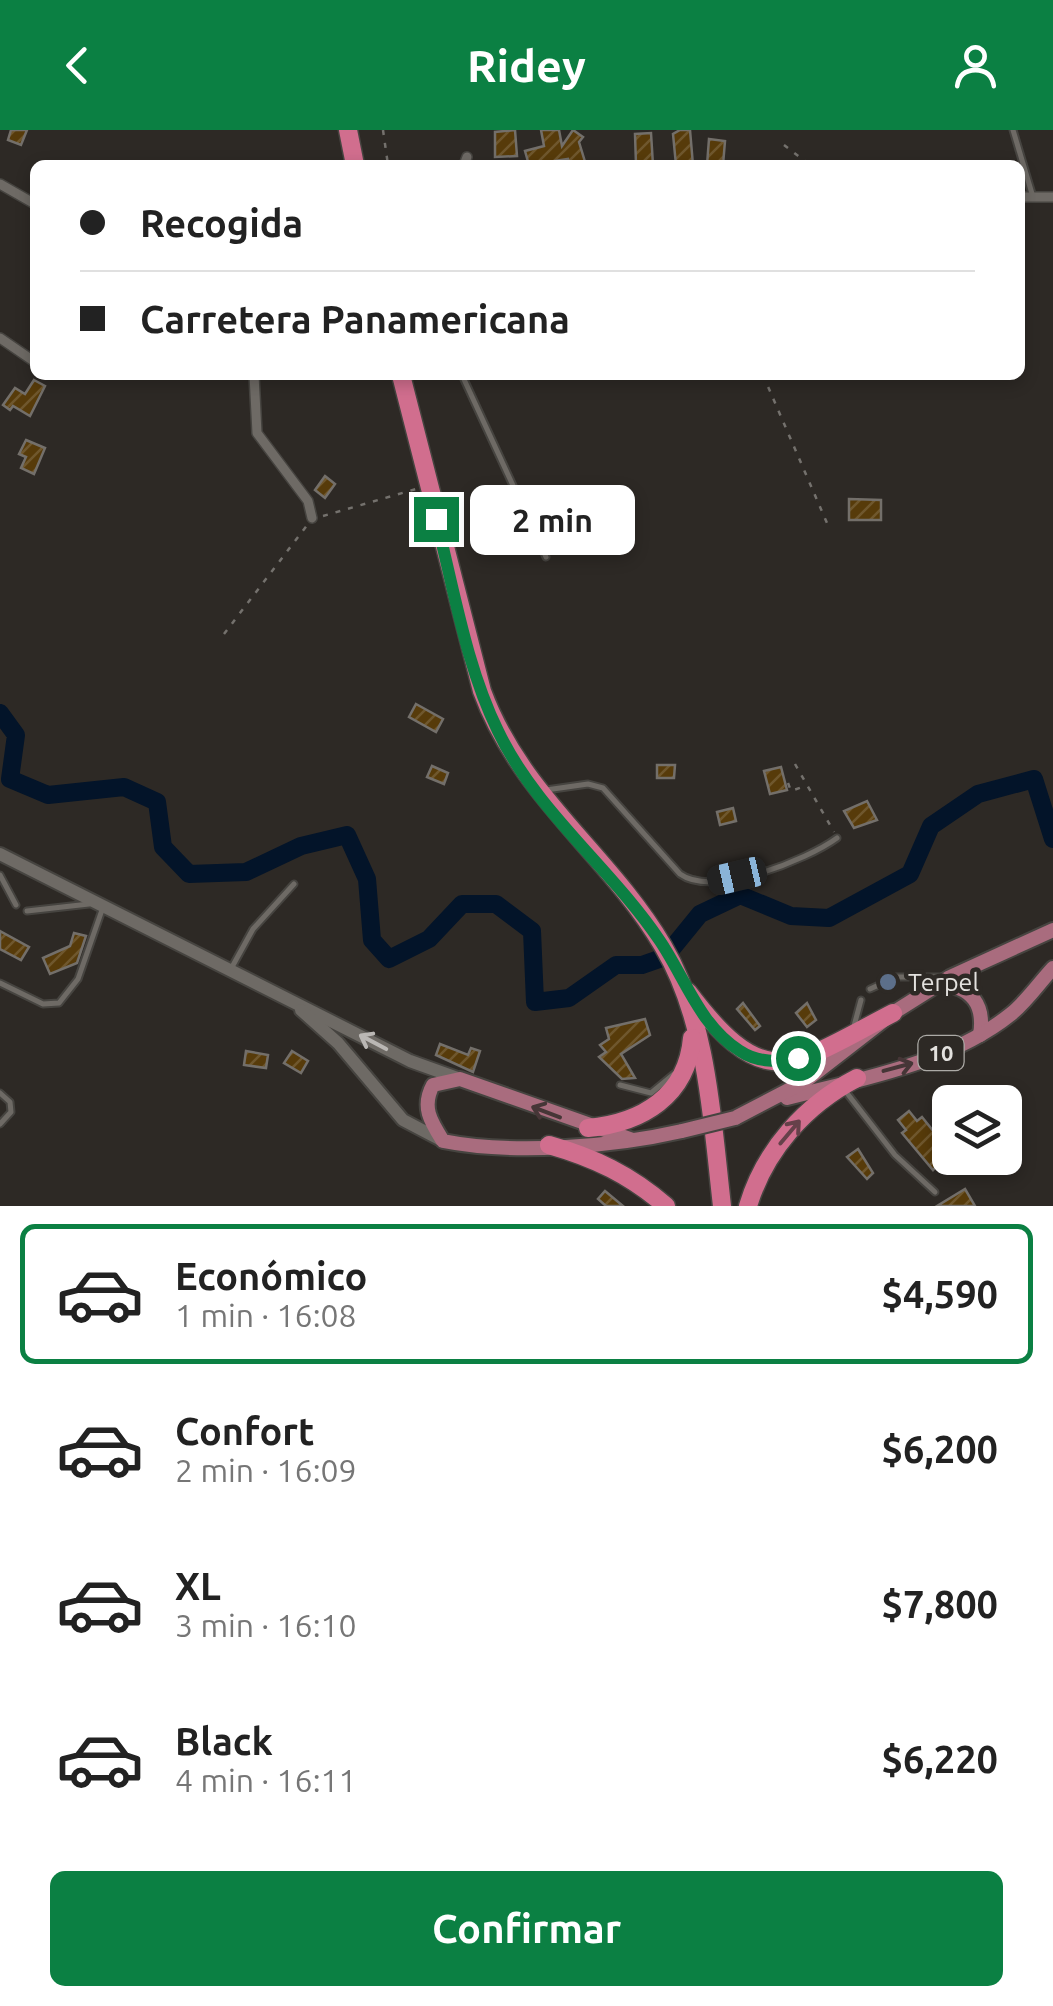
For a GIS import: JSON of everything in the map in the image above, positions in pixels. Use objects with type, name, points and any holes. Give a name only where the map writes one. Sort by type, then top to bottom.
[{"type":"highway","points":[[348,130],[354,160]]},
{"type":"highway","points":[[402,380],[426,485],[482,691],[498,732],[540,796],[661,943],[677,974],[724,1038],[756,1059],[798,1058],[893,1014]]},
{"type":"highway","points":[[677,974],[707,1082],[722,1206]]},
{"type":"highway","points":[[588,1128],[638,1118],[660,1104],[688,1062],[692,1022]]},
{"type":"highway","points":[[748,1206],[768,1160],[788,1131],[849,1082]]},
{"type":"highway","points":[[549,1145],[595,1158],[637,1182],[666,1206]]},
{"type":"main road","name":"10","points":[[0,854],[410,1062],[588,1128],[633,1140]]},
{"type":"main road","name":"10","points":[[288,998],[338,1043],[403,1120],[443,1141],[469,1146],[633,1140],[735,1118],[767,1104],[844,1056],[893,1014],[945,980],[1053,930]]},
{"type":"main road","name":"10","points":[[767,1104],[928,1059],[980,1035],[1014,1012],[1053,968]]},
{"type":"main road","points":[[945,980],[962,988],[977,1002],[982,1014],[980,1035]]},
{"type":"main road","points":[[443,1141],[427,1112],[426,1098],[433,1086],[460,1079]]},
{"type":"street","points":[[0,184],[30,201]]},
{"type":"street","points":[[1025,196],[1053,197]]},
{"type":"street","points":[[0,338],[30,359]]},
{"type":"street","points":[[254,380],[257,434],[308,501],[312,518]]},
{"type":"street","points":[[637,1182],[646,1206]]},
{"type":"lane","points":[[1013,130],[1025,156],[1033,197]]},
{"type":"lane","points":[[464,380],[546,557]]},
{"type":"lane","points":[[540,796],[558,787],[604,788],[680,874],[696,883],[802,861],[837,838]]},
{"type":"lane","points":[[0,875],[16,905]]},
{"type":"lane","points":[[231,970],[246,938],[294,884]]},
{"type":"lane","points":[[0,983],[42,1004],[59,1003],[78,979],[99,905],[28,911]]},
{"type":"lane","points":[[894,977],[945,980]]},
{"type":"lane","points":[[870,989],[880,984]]},
{"type":"lane","points":[[852,1034],[861,1000]]},
{"type":"lane","points":[[620,1085],[651,1093],[688,1062]]},
{"type":"lane","points":[[849,1082],[895,1155],[935,1192]]},
{"type":"lane","points":[[0,1093],[10,1102],[11,1112],[0,1124]]},
{"type":"path","points":[[382,130],[387,160]]},
{"type":"path","points":[[784,145],[804,160]]},
{"type":"path","points":[[764,380],[830,530]]},
{"type":"path","points":[[224,634],[312,518],[426,485]]},
{"type":"path","points":[[795,764],[837,838]]},
{"type":"path","points":[[788,783],[791,791],[797,792],[807,785]]},
{"type":"building","points":[[11,130],[27,130],[21,145],[8,140]]},
{"type":"building","points":[[515,130],[517,156],[495,157],[495,132]]},
{"type":"building","points":[[541,130],[559,130],[562,146],[573,130],[583,137],[579,142],[584,160],[528,160],[525,151],[544,146]]},
{"type":"building","points":[[690,130],[693,160],[676,160],[673,134]]},
{"type":"building","points":[[651,133],[653,160],[636,160],[635,134]]},
{"type":"building","points":[[709,139],[725,141],[723,160],[707,160]]},
{"type":"building","points":[[34,380],[45,386],[30,416],[3,405],[15,388],[25,394]]},
{"type":"building","points":[[26,440],[45,448],[34,474],[21,468],[26,457],[19,454]]},
{"type":"building","points":[[325,476],[335,484],[325,498],[315,490]]},
{"type":"building","points":[[849,499],[881,500],[881,520],[849,520]]},
{"type":"building","points":[[416,704],[443,719],[436,732],[409,717]]},
{"type":"building","points":[[657,765],[675,765],[674,778],[657,778]]},
{"type":"building","points":[[432,766],[448,773],[444,784],[427,777]]},
{"type":"building","points":[[781,767],[787,790],[770,794],[764,771]]},
{"type":"building","points":[[867,801],[877,820],[854,828],[844,811]]},
{"type":"building","points":[[733,808],[736,821],[720,825],[717,812]]},
{"type":"building","points":[[0,931],[29,947],[21,960],[0,949]]},
{"type":"building","points":[[74,933],[86,936],[77,963],[50,974],[43,958],[70,946]]},
{"type":"building","points":[[743,1003],[760,1026],[755,1030],[737,1009]]},
{"type":"building","points":[[807,1003],[816,1020],[807,1027],[796,1013]]},
{"type":"building","points":[[645,1019],[650,1035],[621,1054],[635,1078],[622,1079],[599,1057],[606,1052],[600,1045],[609,1039],[606,1028]]},
{"type":"building","points":[[440,1044],[468,1055],[471,1048],[480,1051],[473,1072],[436,1055]]},
{"type":"building","points":[[246,1051],[268,1055],[266,1068],[244,1065]]},
{"type":"building","points":[[292,1051],[308,1061],[301,1073],[284,1063]]},
{"type":"building","points":[[909,1111],[917,1121],[922,1117],[932,1130],[932,1169],[902,1133],[906,1130],[898,1120]]},
{"type":"building","points":[[858,1149],[873,1173],[867,1179],[847,1157]]},
{"type":"building","points":[[965,1189],[975,1206],[937,1206]]},
{"type":"building","points":[[605,1191],[623,1206],[606,1206],[598,1199]]},
{"type":"waterway","points":[[0,713],[16,735],[10,779],[48,795],[124,787],[157,802],[163,847],[189,874],[246,872],[301,846],[347,835],[367,879],[372,940],[389,959],[429,939],[462,904],[496,904],[532,931],[535,1002],[569,998],[616,965],[642,965],[665,957],[700,914],[740,895],[791,916],[829,918],[910,874],[931,826],[978,794],[1034,779],[1053,839]]},
{"type":"place","name":"Terpel","points":[[888,982]]},
{"type":"route","points":[[436,519],[482,691],[498,732],[524,776],[621,890],[661,943],[680,982],[724,1038],[756,1059],[778,1062],[798,1058]]}]
